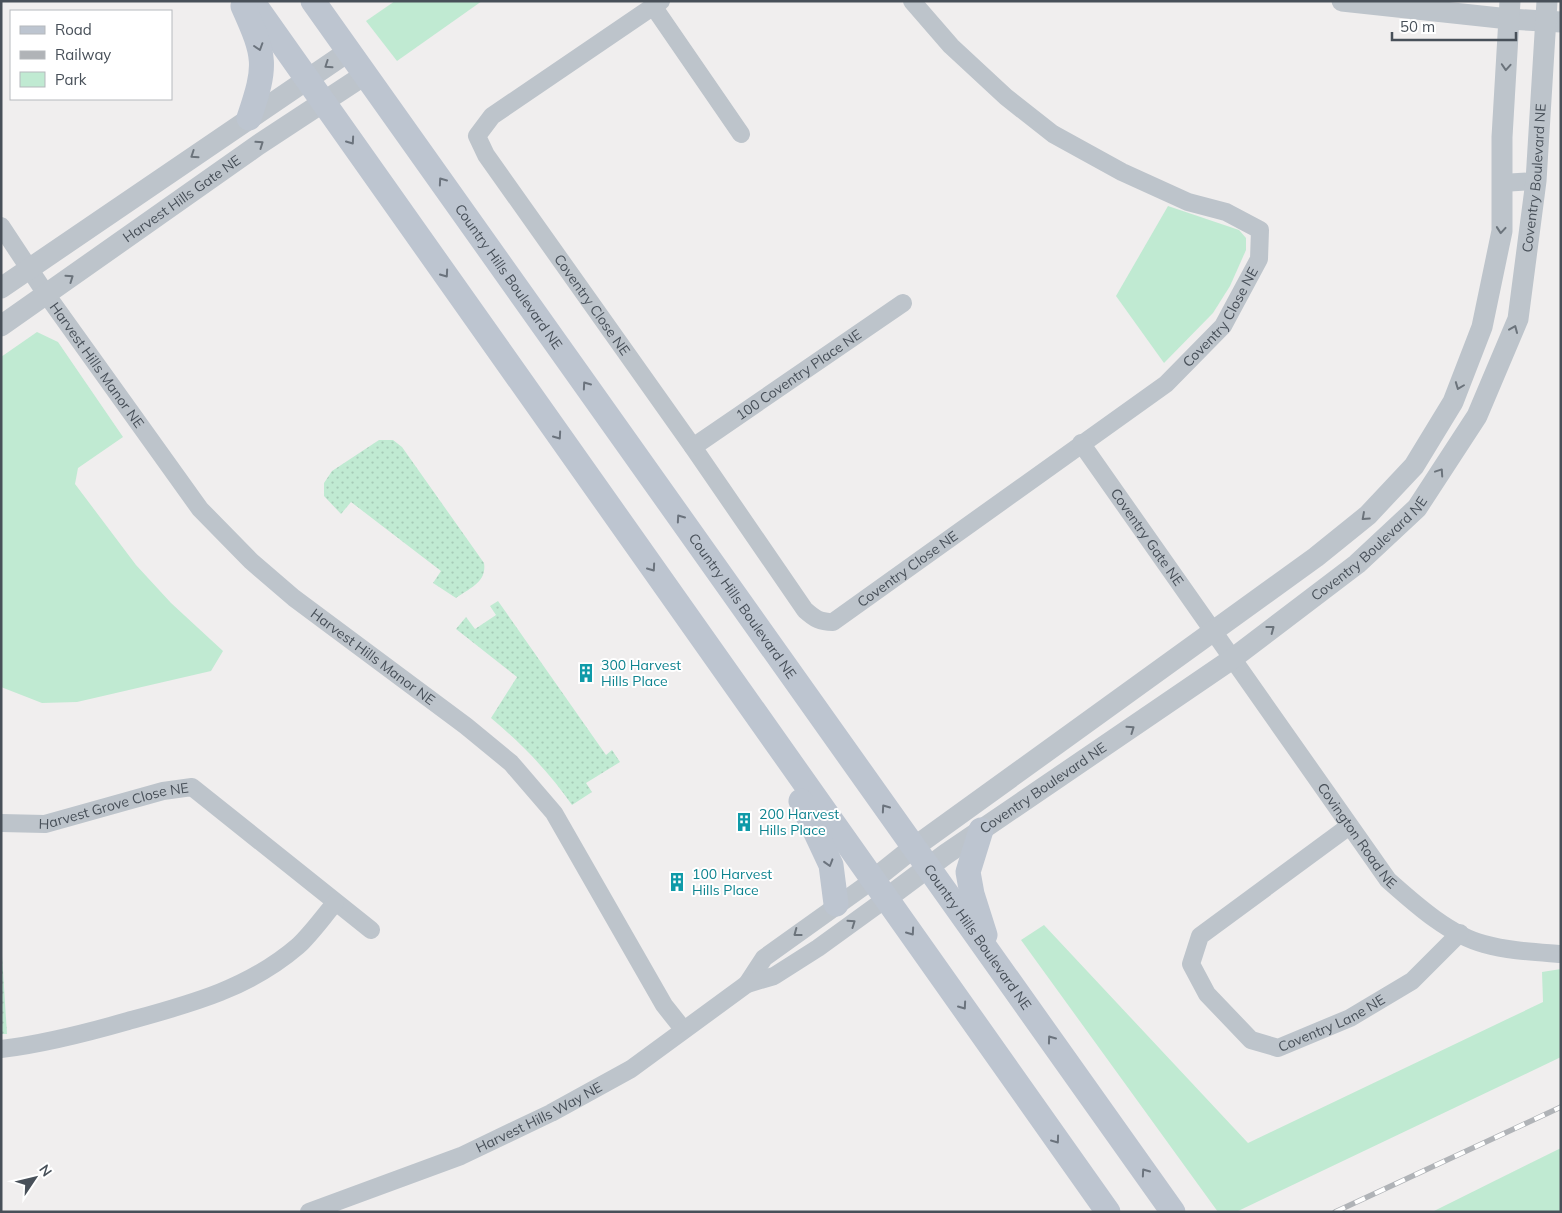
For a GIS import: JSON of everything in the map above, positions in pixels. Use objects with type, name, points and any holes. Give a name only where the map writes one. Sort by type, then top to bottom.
[{"type":"main road","points":[[241,1],[263,61],[262,83],[249,118]]},
{"type":"main road","points":[[252,1],[1108,1212]]},
{"type":"main road","name":"Country Hills Boulevard NE","points":[[313,1],[1173,1212]]},
{"type":"main road","points":[[762,725],[814,827],[831,865],[836,904]]},
{"type":"main road","points":[[981,830],[968,872],[972,894],[993,959]]},
{"type":"street","name":"Coventry Close NE","points":[[657,4],[492,116],[477,136],[486,155],[693,447],[805,610],[815,619],[823,622],[833,622],[1166,384],[1223,326],[1259,260],[1260,230],[1226,212],[1188,202],[1122,172],[1053,134],[1006,97],[965,58],[912,1]]},
{"type":"street","points":[[1342,1],[1510,10],[1551,15]]},
{"type":"street","points":[[657,4],[741,134]]},
{"type":"street","name":"Coventry Boulevard NE","points":[[880,889],[913,848],[1215,632],[1316,557],[1368,515],[1414,466],[1453,402],[1482,327],[1502,231],[1502,138],[1510,10]]},
{"type":"street","name":"Coventry Boulevard NE","points":[[880,889],[928,867],[1232,659],[1357,564],[1417,508],[1477,416],[1518,319],[1536,181],[1551,15]]},
{"type":"street","name":"Harvest Hills Gate NE","points":[[1,288],[349,51]]},
{"type":"street","name":"Harvest Hills Gate NE","points":[[1,326],[323,101],[366,74]]},
{"type":"street","points":[[1502,183],[1536,181]]},
{"type":"street","name":"Harvest Hills Manor NE","points":[[1,226],[30,267],[46,294],[200,509],[294,598],[458,720],[511,763],[554,812],[664,1005],[683,1029]]},
{"type":"street","name":"100 Coventry Place NE","points":[[693,447],[903,303]]},
{"type":"street","name":"Coventry Gate NE","points":[[1081,443],[1215,632]]},
{"type":"street","name":"Covington Road NE","points":[[1215,632],[1348,826],[1388,880],[1431,917],[1482,944],[1523,951],[1561,954]]},
{"type":"street","name":"Harvest Grove Close NE","points":[[1,823],[45,824],[163,791],[192,786],[335,903],[371,930]]},
{"type":"street","name":"Coventry Lane NE","points":[[1348,826],[1200,936],[1190,964],[1207,994],[1251,1040],[1278,1048],[1350,1018],[1412,980],[1460,933]]},
{"type":"street","name":"Harvest Hills Way NE","points":[[747,984],[764,958],[836,904],[880,889]]},
{"type":"street","name":"Harvest Hills Way NE","points":[[309,1212],[461,1156],[552,1113],[631,1070],[683,1029],[747,984],[774,976],[818,948],[880,889]]},
{"type":"street","points":[[1,1048],[26,1046],[89,1032],[206,1000],[250,980],[298,946],[335,903]]},
{"type":"green space","points":[[395,1],[482,1],[397,61],[366,21]]},
{"type":"green space","points":[[1168,206],[1239,230],[1246,238],[1246,250],[1230,286],[1213,313],[1164,363],[1116,296]]},
{"type":"green space","points":[[37,332],[58,342],[123,437],[78,468],[75,484],[136,565],[171,603],[223,651],[211,671],[77,702],[42,703],[1,687],[1,357]]},
{"type":"green space","points":[[379,440],[393,440],[402,447],[484,563],[483,575],[480,580],[472,588],[456,598],[433,583],[441,571],[351,502],[341,514],[324,496],[324,483],[332,471]]},
{"type":"green space","points":[[498,601],[606,755],[612,750],[620,762],[586,783],[592,792],[572,805],[534,759],[491,718],[517,677],[456,629],[466,617],[475,629],[496,615],[490,606]]},
{"type":"green space","points":[[1044,925],[1248,1143],[1543,1002],[1542,972],[1561,969],[1561,1057],[1236,1212],[1218,1212],[1021,940]]},
{"type":"green space","points":[[1,940],[7,1034],[1,1034]]},
{"type":"green space","points":[[1561,1148],[1561,1212],[1432,1212]]},
{"type":"railway","points":[[1335,1212],[1561,1107]]},
{"type":"place","name":"300 Harvest Hills Place","points":[[586,673]]},
{"type":"place","name":"200 Harvest Hills Place","points":[[744,822]]},
{"type":"place","name":"100 Harvest Hills Place","points":[[677,882]]}]
